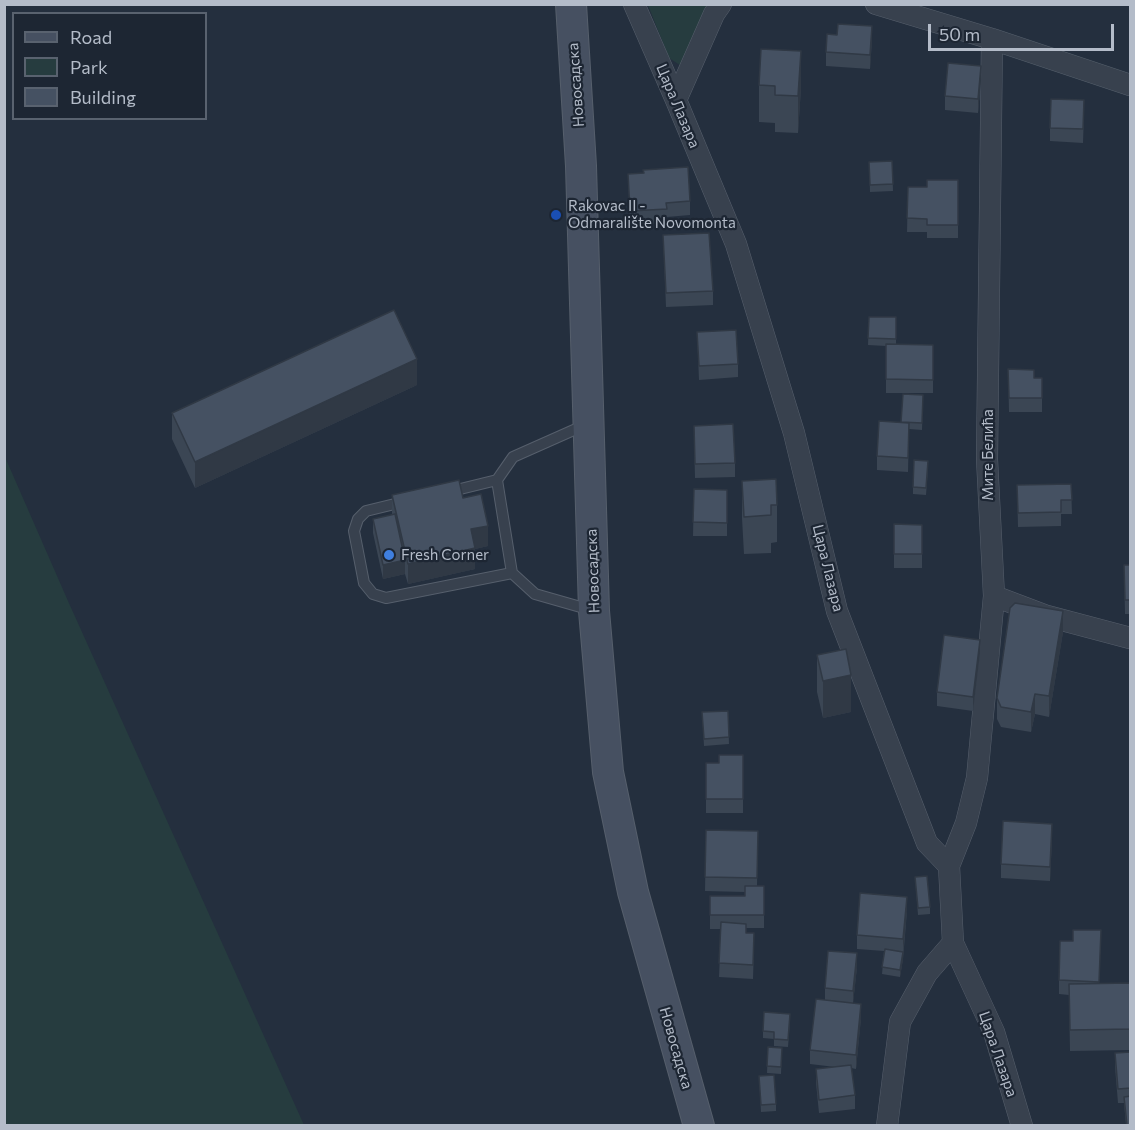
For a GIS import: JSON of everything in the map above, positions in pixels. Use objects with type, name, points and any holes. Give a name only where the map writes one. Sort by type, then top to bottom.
[{"type":"main road","name":"Новосадска","points":[[571,4],[581,166],[594,611],[608,772],[618,830],[699,1125]]},
{"type":"street","name":"Цара Лазара","points":[[634,4],[736,244],[794,433],[837,611],[927,843],[949,866],[953,943],[994,1032],[1022,1125]]},
{"type":"street","points":[[676,99],[714,14],[721,4]]},
{"type":"street","points":[[876,4],[992,39],[1131,86]]},
{"type":"street","name":"Мите Белића","points":[[949,866],[966,823],[977,778],[994,596],[987,459],[992,39]]},
{"type":"street","points":[[994,596],[1047,616],[1131,638]]},
{"type":"street","points":[[887,1125],[900,1022],[927,973],[953,943]]},
{"type":"lane","points":[[432,495],[497,480],[513,457],[588,424]]},
{"type":"lane","points":[[497,480],[512,573],[535,594],[594,611]]},
{"type":"lane","points":[[410,500],[366,511],[358,519],[354,531],[364,583],[373,594],[386,598],[512,573]]},
{"type":"green space","points":[[648,5],[712,5],[683,67],[669,58]]},
{"type":"green space","points":[[5,457],[68,601],[304,1125],[5,1125]]},
{"type":"building","points":[[838,24],[872,26],[870,55],[826,52],[827,34],[837,35]]},
{"type":"building","points":[[761,49],[801,51],[798,96],[775,95],[775,86],[759,85]]},
{"type":"building","points":[[948,63],[981,66],[978,99],[945,96]]},
{"type":"building","points":[[1051,99],[1084,100],[1083,129],[1050,128]]},
{"type":"building","points":[[892,161],[893,184],[870,185],[869,162]]},
{"type":"building","points":[[688,167],[690,201],[666,203],[667,209],[630,211],[628,174],[644,173],[643,170]]},
{"type":"building","points":[[927,180],[958,180],[958,225],[927,225],[927,219],[907,218],[908,187],[927,187]]},
{"type":"building","points":[[709,233],[713,291],[666,293],[663,235]]},
{"type":"building","points":[[394,310],[417,359],[195,462],[172,413]]},
{"type":"building","points":[[869,317],[896,317],[896,339],[868,338]]},
{"type":"building","points":[[736,330],[738,364],[699,366],[697,332]]},
{"type":"building","points":[[886,344],[933,345],[933,380],[886,379]]},
{"type":"building","points":[[1008,369],[1034,370],[1034,378],[1042,378],[1042,398],[1009,398]]},
{"type":"building","points":[[903,394],[923,395],[922,423],[901,422]]},
{"type":"building","points":[[879,421],[909,423],[908,458],[877,456]]},
{"type":"building","points":[[733,424],[735,463],[695,464],[694,426]]},
{"type":"building","points":[[914,460],[928,461],[926,488],[913,487]]},
{"type":"building","points":[[776,479],[777,505],[771,505],[771,515],[744,517],[742,481]]},
{"type":"building","points":[[459,480],[463,498],[481,494],[488,526],[471,529],[475,548],[408,564],[392,495]]},
{"type":"building","points":[[1071,484],[1072,500],[1061,500],[1061,512],[1018,513],[1017,485]]},
{"type":"building","points":[[694,489],[727,490],[727,523],[693,522]]},
{"type":"building","points":[[395,514],[405,560],[383,565],[373,519]]},
{"type":"building","points":[[894,524],[922,525],[922,554],[894,554]]},
{"type":"building","points":[[1124,565],[1131,565],[1131,600],[1125,600]]},
{"type":"building","points":[[1015,603],[1063,611],[1049,696],[1035,694],[1031,712],[1001,707],[997,698],[1010,608]]},
{"type":"building","points":[[944,635],[980,640],[973,697],[937,692]]},
{"type":"building","points":[[846,649],[851,675],[823,681],[817,655]]},
{"type":"building","points":[[728,711],[729,737],[704,739],[702,712]]},
{"type":"building","points":[[719,755],[743,755],[743,799],[706,799],[706,763],[719,763]]},
{"type":"building","points":[[1003,821],[1052,824],[1050,867],[1001,864]]},
{"type":"building","points":[[706,830],[758,831],[757,878],[705,877]]},
{"type":"building","points":[[927,876],[930,907],[918,908],[915,877]]},
{"type":"building","points":[[745,886],[764,886],[764,915],[710,915],[710,896],[745,896]]},
{"type":"building","points":[[860,893],[907,897],[903,939],[857,935]]},
{"type":"building","points":[[721,922],[746,924],[746,933],[754,933],[753,965],[719,963]]},
{"type":"building","points":[[1073,930],[1101,930],[1099,982],[1059,980],[1060,941],[1073,941]]},
{"type":"building","points":[[885,949],[903,952],[900,970],[882,967]]},
{"type":"building","points":[[828,951],[857,953],[853,991],[825,988]]},
{"type":"building","points":[[1131,983],[1131,1029],[1070,1030],[1069,984]]},
{"type":"building","points":[[816,999],[861,1004],[856,1055],[810,1050]]},
{"type":"building","points":[[764,1012],[790,1014],[788,1040],[774,1039],[774,1032],[763,1031]]},
{"type":"building","points":[[768,1047],[782,1048],[781,1067],[767,1066]]},
{"type":"building","points":[[1131,1052],[1131,1088],[1118,1089],[1115,1053]]},
{"type":"building","points":[[851,1065],[855,1095],[819,1100],[816,1069]]},
{"type":"building","points":[[774,1075],[776,1104],[761,1105],[759,1076]]},
{"type":"building","points":[[1131,1096],[1131,1125],[1127,1125],[1124,1097]]},
{"type":"place","name":"Rakovac II - Odmaralište Novomonta","points":[[556,215]]},
{"type":"place","name":"Fresh Corner","points":[[389,555]]}]
